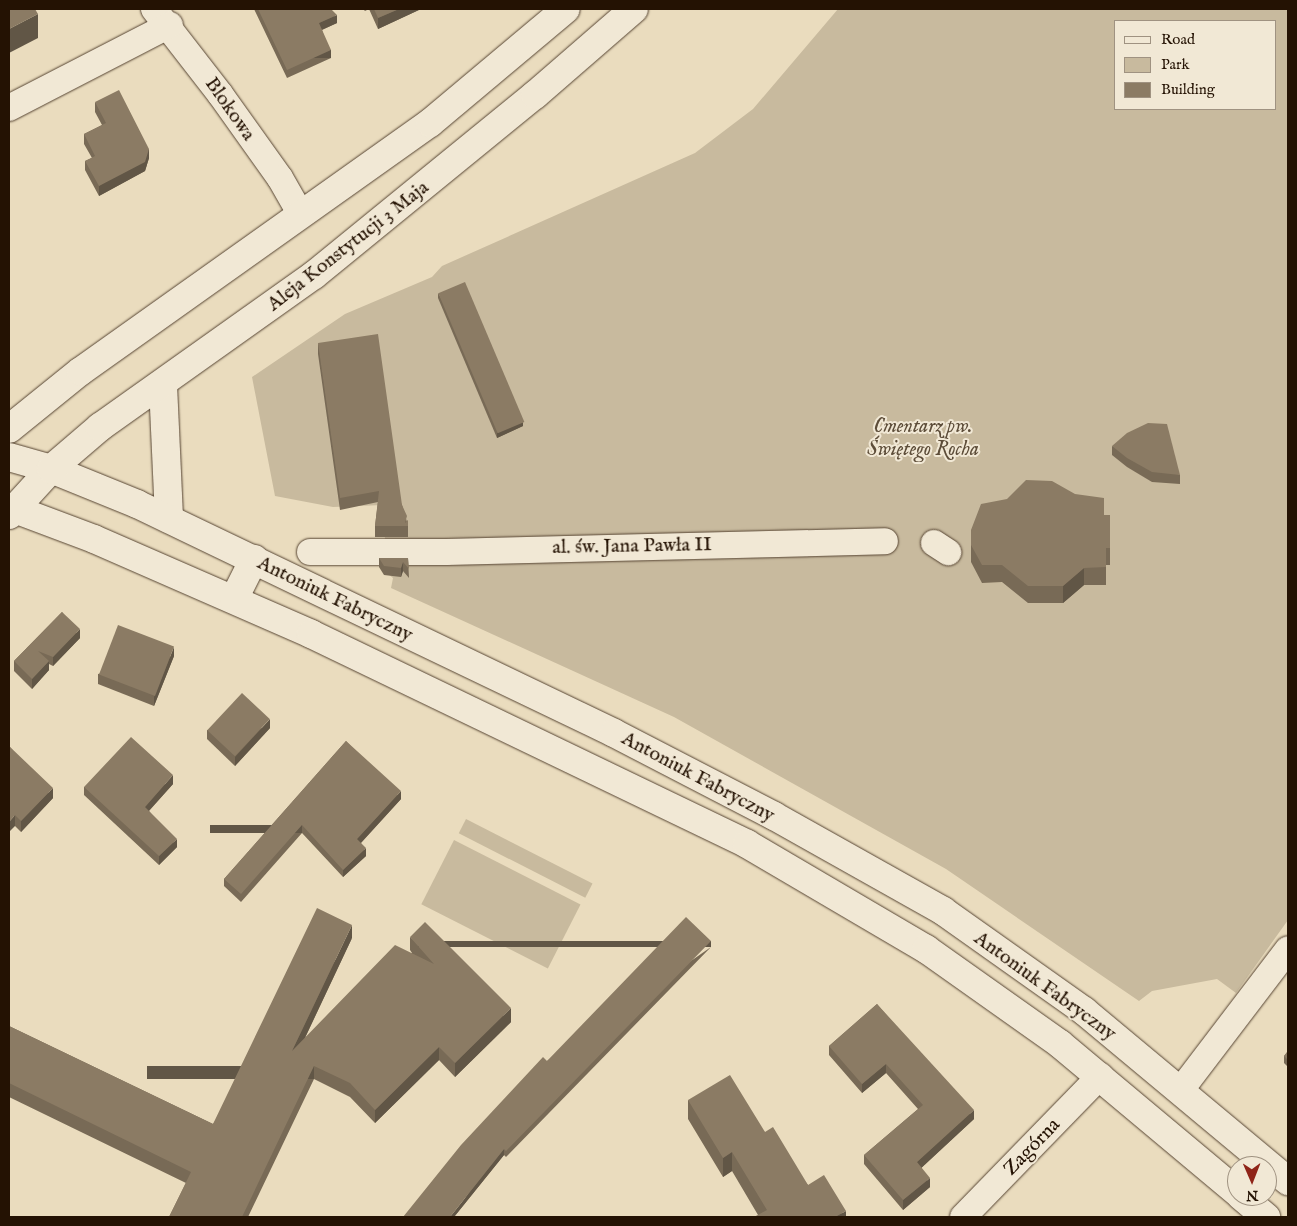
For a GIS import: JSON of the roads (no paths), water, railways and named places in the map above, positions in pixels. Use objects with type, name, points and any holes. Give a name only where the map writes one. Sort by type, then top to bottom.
[{"type":"main road","points":[[9,429],[74,376],[300,213],[430,123],[566,9]]},
{"type":"main road","name":"Aleja Konstytucji 3 Maja","points":[[11,510],[50,469],[100,427],[163,385],[353,245],[535,95],[634,9]]},
{"type":"main road","points":[[163,385],[169,519]]},
{"type":"main road","name":"Antoniuk Fabryczny","points":[[9,457],[50,469],[169,519],[614,733],[774,816],[943,911],[1084,1011],[1288,1181]]},
{"type":"main road","name":"Antoniuk Fabryczny","points":[[11,510],[234,599],[747,844],[926,949],[1100,1076],[1227,1184]]},
{"type":"main road","points":[[234,599],[254,559]]},
{"type":"main road","points":[[1253,1206],[1266,1217]]},
{"type":"street","name":"Blokowa","points":[[162,17],[280,178],[300,213]]},
{"type":"street","points":[[9,108],[162,17]]},
{"type":"street","name":"al. św. Jana Pawła II","points":[[310,552],[885,541]]},
{"type":"street","points":[[1180,1091],[1288,949]]},
{"type":"street","name":"Zagórna","points":[[963,1217],[1100,1076]]},
{"type":"park label","name":"Cmentarz pw. Świętego Rocha","points":[[923,438]]}]
